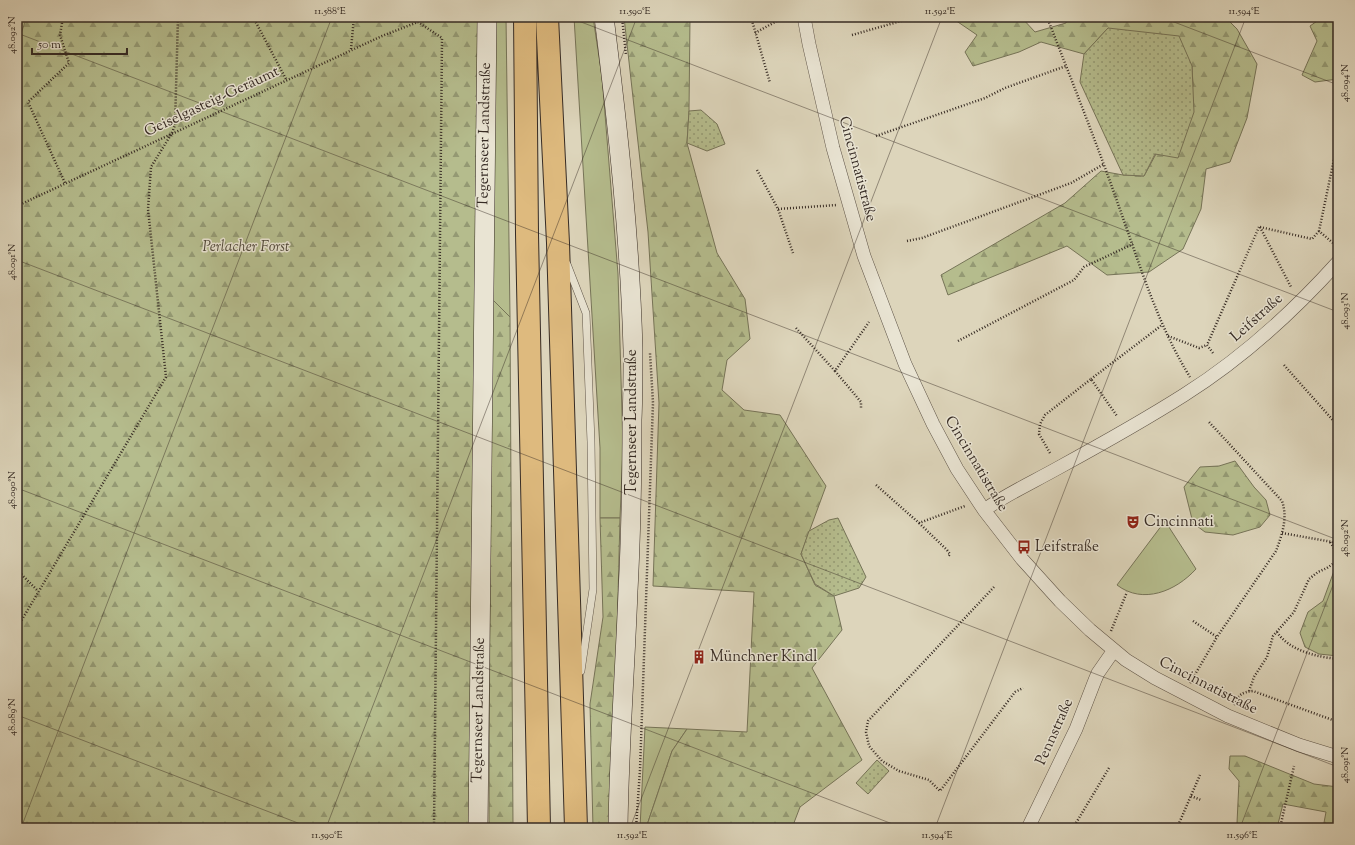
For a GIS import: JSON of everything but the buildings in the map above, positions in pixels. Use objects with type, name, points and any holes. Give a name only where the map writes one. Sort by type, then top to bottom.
[{"type":"highway","points":[[525,17],[527,234],[539,828]]},
{"type":"highway","points":[[547,17],[558,243],[576,828]]},
{"type":"main road","name":"Tegernseer Landstraße","points":[[478,828],[487,17]]},
{"type":"main road","name":"Tegernseer Landstraße","points":[[604,17],[617,120],[628,250],[633,352],[632,477],[619,767],[618,828]]},
{"type":"street","name":"Cincinnatistraße","points":[[804,17],[833,148],[867,263],[905,364],[933,424],[957,469],[984,510],[1041,581],[1090,630],[1126,660],[1155,678],[1228,716],[1298,745],[1338,757]]},
{"type":"street","name":"Leifstraße","points":[[984,510],[1012,492],[1125,430],[1185,394],[1223,368],[1261,337],[1338,262]]},
{"type":"street","name":"Pennstraße","points":[[1028,828],[1076,729],[1094,680],[1114,650]]},
{"type":"lane","points":[[558,243],[586,313],[591,442],[593,589],[580,676]]},
{"type":"lane","points":[[573,723],[579,684]]},
{"type":"path","points":[[63,17],[60,35],[69,62],[28,102],[65,183]]},
{"type":"path","points":[[17,628],[166,377],[148,209],[152,167],[172,133],[175,125],[178,17]]},
{"type":"path","points":[[253,17],[286,80]]},
{"type":"path","points":[[351,50],[354,17]]},
{"type":"path","points":[[751,17],[770,83]]},
{"type":"path","points":[[755,33],[784,17]]},
{"type":"path","points":[[852,35],[915,17]]},
{"type":"path","points":[[1047,17],[1104,164],[1162,325],[1192,380]]},
{"type":"path","name":"Geiselgasteig-Geräumt","points":[[17,206],[382,36],[418,22],[442,38],[434,828]]},
{"type":"path","points":[[876,136],[985,98],[1005,88],[1066,66]]},
{"type":"path","points":[[1259,226],[1312,239],[1320,231],[1338,140]]},
{"type":"path","points":[[907,241],[922,238],[1071,183],[1104,164]]},
{"type":"path","points":[[757,170],[778,209],[793,253]]},
{"type":"path","points":[[778,209],[839,205]]},
{"type":"path","points":[[1259,226],[1291,287]]},
{"type":"path","points":[[1168,336],[1198,348],[1207,345],[1259,226]]},
{"type":"path","points":[[1320,231],[1333,243]]},
{"type":"path","points":[[958,340],[1074,280],[1084,267],[1133,244]]},
{"type":"path","points":[[835,371],[869,322]]},
{"type":"path","points":[[1050,453],[1039,434],[1040,424],[1045,415],[1162,325]]},
{"type":"path","points":[[796,328],[861,402],[861,408]]},
{"type":"path","points":[[1207,345],[1213,353]]},
{"type":"path","points":[[1284,365],[1338,426]]},
{"type":"path","points":[[1091,379],[1117,416]]},
{"type":"path","points":[[1190,683],[1217,637],[1276,551],[1284,523],[1284,507],[1282,501],[1209,422]]},
{"type":"path","points":[[876,485],[947,550],[950,554],[948,557]]},
{"type":"path","points":[[919,523],[965,506]]},
{"type":"path","points":[[1282,533],[1338,543]]},
{"type":"path","points":[[1249,691],[1254,677],[1267,657],[1273,636],[1294,612],[1309,579],[1334,563],[1336,556],[1334,548],[1330,542]]},
{"type":"path","points":[[17,570],[38,591]]},
{"type":"path","points":[[994,586],[868,721],[866,732],[869,746],[882,761],[899,771],[929,780],[940,791],[1015,692],[1022,688]]},
{"type":"path","points":[[1110,632],[1127,592]]},
{"type":"path","points":[[1194,621],[1217,637]]},
{"type":"path","points":[[1277,632],[1280,637],[1289,644],[1311,655],[1338,659]]},
{"type":"path","points":[[1228,716],[1238,697],[1245,692],[1253,691],[1338,722]]},
{"type":"path","points":[[1280,828],[1294,766]]},
{"type":"path","points":[[1072,828],[1109,768]]},
{"type":"path","points":[[1177,828],[1200,775]]},
{"type":"path","points":[[1191,796],[1201,800]]},
{"type":"green space","name":"Perlacher Forst","points":[[17,17],[478,17],[469,828],[17,828]]},
{"type":"green space","points":[[495,17],[506,17],[510,317],[491,298]]},
{"type":"green space","points":[[574,17],[593,17],[602,77],[618,274],[623,448],[620,518],[600,518],[600,448]]},
{"type":"green space","points":[[624,17],[690,17],[689,111],[687,143],[717,253],[745,299],[750,339],[727,360],[722,390],[744,410],[780,415],[826,486],[801,554],[815,585],[834,596],[842,630],[812,668],[862,760],[800,807],[792,828],[646,828],[672,751],[687,729],[747,732],[754,592],[653,586],[659,403],[648,232]]},
{"type":"green space","points":[[956,17],[1021,17],[1035,32],[1066,23],[1067,17],[1225,17],[1237,29],[1257,64],[1247,118],[1230,162],[1206,169],[1201,209],[1183,249],[1149,272],[1107,275],[1067,246],[948,295],[941,275],[1065,203],[1101,171],[1123,175],[1144,176],[1193,86],[1192,66],[1108,28],[1084,54],[1041,42],[1019,52],[973,66],[965,52],[977,35],[955,20]]},
{"type":"green space","points":[[1319,17],[1338,17],[1338,79],[1315,82],[1302,75],[1317,41],[1310,26],[1320,19]]},
{"type":"green space","points":[[1108,28],[1179,36],[1192,66],[1194,112],[1178,158],[1155,154],[1144,176],[1123,175],[1080,82],[1084,54]]},
{"type":"green space","points":[[701,110],[717,124],[725,144],[707,151],[687,143],[689,111]]},
{"type":"green space","points":[[491,298],[510,317],[513,828],[489,828]]},
{"type":"green space","points":[[1235,461],[1254,487],[1266,500],[1270,515],[1260,527],[1233,535],[1205,532],[1193,523],[1184,487],[1200,467],[1219,466]]},
{"type":"green space","points":[[600,518],[620,518],[612,828],[593,828],[590,704],[603,617]]},
{"type":"green space","points":[[838,518],[866,577],[859,588],[834,596],[815,584],[801,554],[809,531],[829,520]]},
{"type":"green space","points":[[1165,521],[1196,569],[1179,584],[1159,593],[1148,595],[1138,594],[1127,591],[1117,585]]},
{"type":"green space","points":[[1338,560],[1338,656],[1319,654],[1305,647],[1300,633],[1308,612],[1323,601]]},
{"type":"green space","points":[[645,727],[687,729],[672,751],[646,828],[640,828]]},
{"type":"green space","points":[[1230,756],[1245,756],[1314,784],[1338,787],[1338,828],[1323,828],[1326,812],[1283,804],[1277,828],[1239,828],[1237,823],[1239,781],[1229,769]]},
{"type":"green space","points":[[877,760],[889,771],[868,794],[856,783]]},
{"type":"place","name":"Cincinnati","points":[[1133,522]]},
{"type":"place","name":"Leifstraße","points":[[1024,547]]},
{"type":"place","name":"Münchner Kindl","points":[[699,657]]}]
